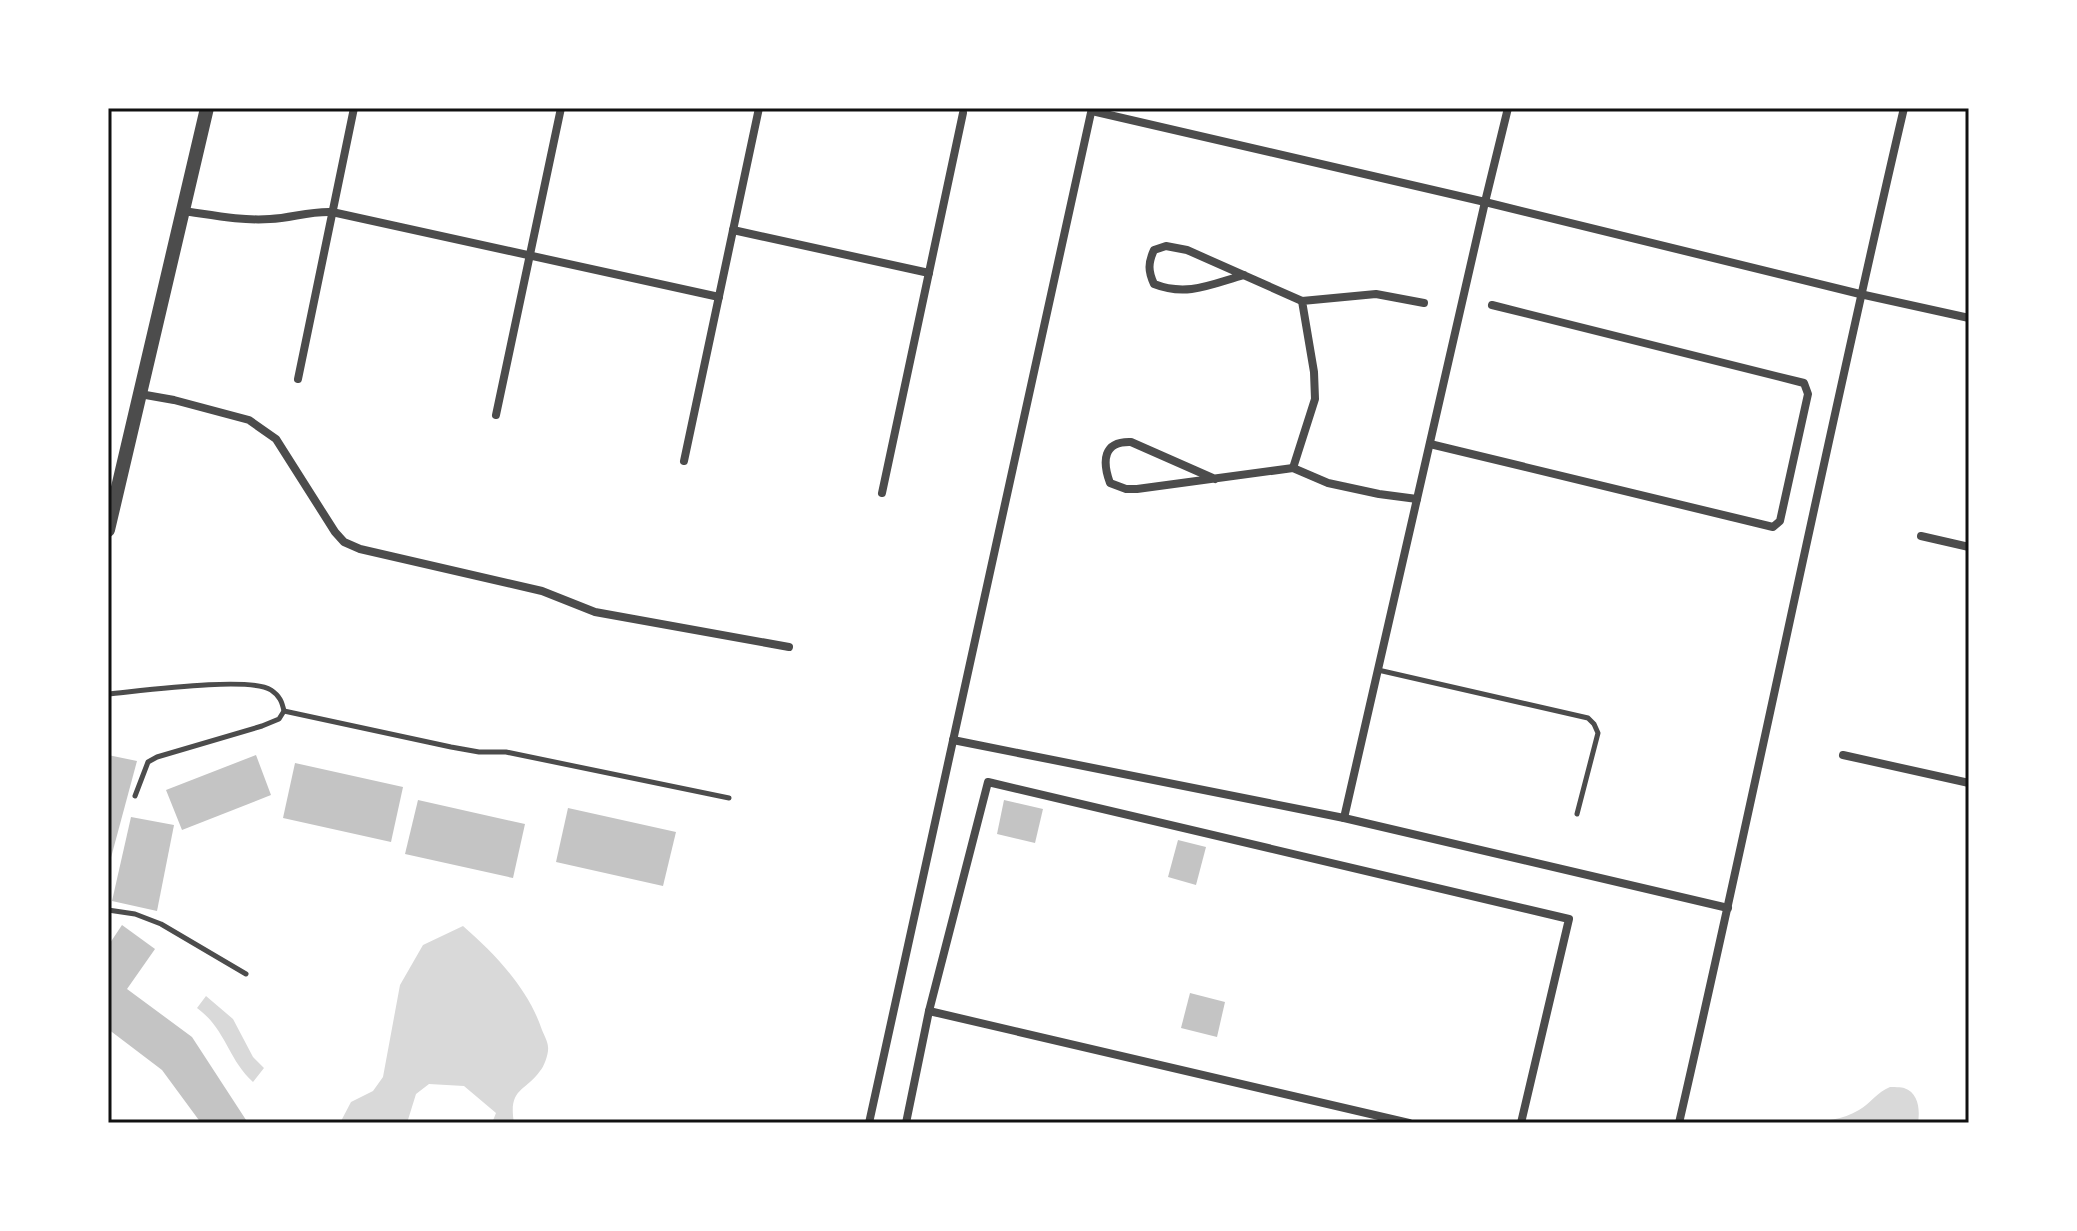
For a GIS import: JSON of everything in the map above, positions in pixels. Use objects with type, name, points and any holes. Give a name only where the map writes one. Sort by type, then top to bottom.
[{"type":"street","points":[[108,530],[207,108]]},
{"type":"street","points":[[298,379],[354,108]]},
{"type":"street","points":[[496,415],[561,108]]},
{"type":"street","points":[[684,461],[759,108]]},
{"type":"street","points":[[1344,818],[1508,108]]},
{"type":"street","points":[[1679,1123],[1860,294],[1904,108]]},
{"type":"street","points":[[869,1123],[1092,109],[1969,318]]},
{"type":"street","points":[[882,493],[963,113]]},
{"type":"street","points":[[183,211],[251,220],[276,219],[314,211],[332,212],[719,297]]},
{"type":"street","points":[[733,230],[929,273]]},
{"type":"street","points":[[1244,275],[1185,291],[1169,290],[1154,284],[1149,272],[1150,259],[1154,250],[1166,246],[1187,250],[1244,275],[1302,301],[1376,294],[1424,303]]},
{"type":"street","points":[[1293,468],[1315,399],[1314,372],[1302,301]]},
{"type":"street","points":[[1430,444],[1773,527],[1780,521],[1808,394],[1804,383],[1492,305]]},
{"type":"street","points":[[140,394],[249,420],[264,429],[276,439],[335,532],[344,542],[360,549],[542,591],[595,612],[789,647]]},
{"type":"street","points":[[1215,479],[1131,442],[1120,441],[1112,445],[1106,455],[1105,468],[1110,483],[1126,489],[1215,479],[1293,468],[1328,483],[1417,499]]},
{"type":"street","points":[[1921,536],[1969,547]]},
{"type":"street","points":[[953,740],[1344,818],[1728,908]]},
{"type":"street","points":[[1843,755],[1969,783]]},
{"type":"street","points":[[906,1123],[929,1011],[988,782],[1569,919],[1521,1123]]},
{"type":"street","points":[[929,1011],[1409,1123]]},
{"type":"lane","points":[[1378,670],[1588,718],[1598,733],[1577,814]]},
{"type":"lane","points":[[108,694],[238,683],[269,688],[281,699],[284,711],[279,719],[148,762],[135,796]]},
{"type":"lane","points":[[284,711],[451,747],[479,752],[506,752],[729,798]]},
{"type":"lane","points":[[108,910],[135,914],[161,924],[246,974]]},
{"type":"shaded area","points":[[463,926],[487,948],[519,986],[536,1015],[547,1043],[548,1053],[542,1069],[519,1092],[513,1103],[514,1123],[492,1123],[496,1113],[464,1086],[429,1084],[416,1094],[407,1123],[340,1123],[351,1102],[373,1091],[383,1077],[400,985],[423,945]]},
{"type":"shaded area","points":[[206,996],[233,1019],[253,1057],[264,1068],[253,1082],[237,1063],[214,1025],[197,1008]]},
{"type":"shaded area","points":[[1890,1087],[1903,1088],[1913,1094],[1918,1108],[1918,1123],[1771,1123],[1819,1121],[1849,1115]]},
{"type":"building","points":[[108,755],[137,761],[109,865],[108,865]]},
{"type":"building","points":[[256,755],[271,795],[182,830],[166,790]]},
{"type":"building","points":[[295,763],[403,787],[391,842],[283,818]]},
{"type":"building","points":[[418,800],[525,824],[513,878],[405,854]]},
{"type":"building","points":[[1004,800],[1043,809],[1035,843],[997,834]]},
{"type":"building","points":[[568,808],[676,832],[663,886],[556,862]]},
{"type":"building","points":[[131,817],[174,825],[157,911],[112,901]]},
{"type":"building","points":[[1178,840],[1206,847],[1196,885],[1168,877]]},
{"type":"building","points":[[122,925],[155,949],[127,989],[192,1037],[248,1123],[201,1123],[162,1070],[108,1029],[108,946]]},
{"type":"building","points":[[1190,993],[1225,1002],[1217,1037],[1181,1028]]}]
